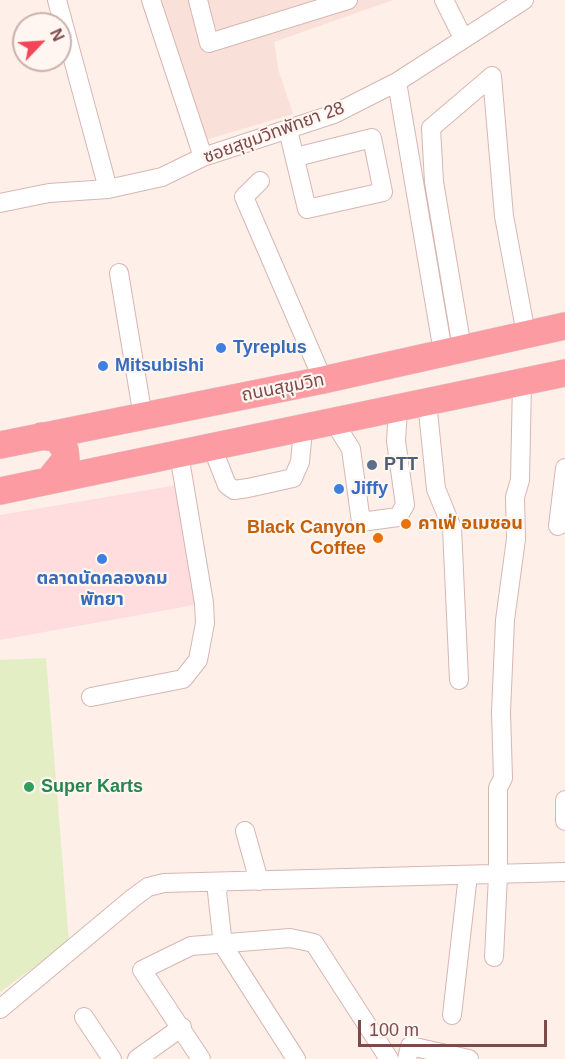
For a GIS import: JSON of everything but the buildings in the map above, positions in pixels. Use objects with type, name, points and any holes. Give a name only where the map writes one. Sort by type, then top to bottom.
[{"type":"highway","name":"ถนนสุขุมวิท","points":[[0,445],[323,380],[565,326]]},
{"type":"highway","points":[[0,491],[565,373]]},
{"type":"highway","points":[[100,424],[84,434],[82,448],[86,455],[110,468]]},
{"type":"highway","points":[[40,436],[57,438],[65,450],[66,459],[48,481]]},
{"type":"street","points":[[57,0],[108,189]]},
{"type":"street","points":[[151,0],[203,157]]},
{"type":"street","points":[[198,0],[209,43],[348,0]]},
{"type":"street","points":[[444,0],[463,38]]},
{"type":"street","name":"ซอยสุขุมวิทพัทยา 28","points":[[0,202],[49,193],[108,189],[162,177],[203,157],[334,114],[397,82],[524,0]]},
{"type":"street","points":[[453,350],[434,183],[431,128],[492,76],[504,216],[526,334]]},
{"type":"street","points":[[397,82],[453,350]]},
{"type":"street","points":[[288,130],[308,209],[383,192],[372,138],[296,157]]},
{"type":"street","points":[[260,181],[244,197],[323,380]]},
{"type":"street","points":[[119,273],[143,417]]},
{"type":"street","points":[[494,957],[498,876],[498,788],[503,778],[501,712],[505,620],[516,539],[515,497],[520,480],[522,382]]},
{"type":"street","points":[[427,402],[436,489],[452,528],[459,680]]},
{"type":"street","points":[[334,422],[351,449],[361,522],[398,517],[405,505],[396,441],[398,409]]},
{"type":"street","points":[[212,447],[228,485],[234,490],[248,489],[292,478],[300,462],[303,429]]},
{"type":"street","points":[[91,697],[183,679],[198,660],[205,623],[204,603],[179,454]]},
{"type":"street","points":[[558,526],[565,468]]},
{"type":"street","points":[[565,800],[565,821]]},
{"type":"street","points":[[245,831],[259,882]]},
{"type":"street","points":[[0,1009],[148,887],[164,883],[498,876],[565,872]]},
{"type":"street","points":[[452,1015],[468,875]]},
{"type":"street","points":[[220,882],[217,892],[223,945],[296,1059]]},
{"type":"street","points":[[201,1059],[182,1027],[142,970],[191,946],[290,938],[314,943],[389,1059]]},
{"type":"street","points":[[84,1017],[112,1059]]},
{"type":"street","points":[[137,1059],[182,1027]]},
{"type":"street","points":[[407,1059],[410,1046],[469,1059]]},
{"type":"shaded area","points":[[157,0],[393,0],[274,42],[279,72],[293,114],[202,141]]},
{"type":"shaded area","name":"ตลาดนัดคลองถม พัทยา","points":[[190,483],[211,602],[0,640],[0,515]]},
{"type":"green space","name":"Super Karts","points":[[46,658],[69,942],[0,992],[0,660]]},
{"type":"place","name":"Tyreplus","points":[[221,348]]},
{"type":"place","name":"Mitsubishi","points":[[103,366]]},
{"type":"place","name":"PTT","points":[[372,465]]},
{"type":"place","name":"Jiffy","points":[[339,489]]},
{"type":"place","name":"คาเฟ่ อเมซอน","points":[[406,524]]},
{"type":"place","name":"Black Canyon Coffee","points":[[378,538]]},
{"type":"place","name":"ตลาดนัดคลองถม พัทยา","points":[[102,559]]},
{"type":"place","name":"Super Karts","points":[[29,787]]}]
